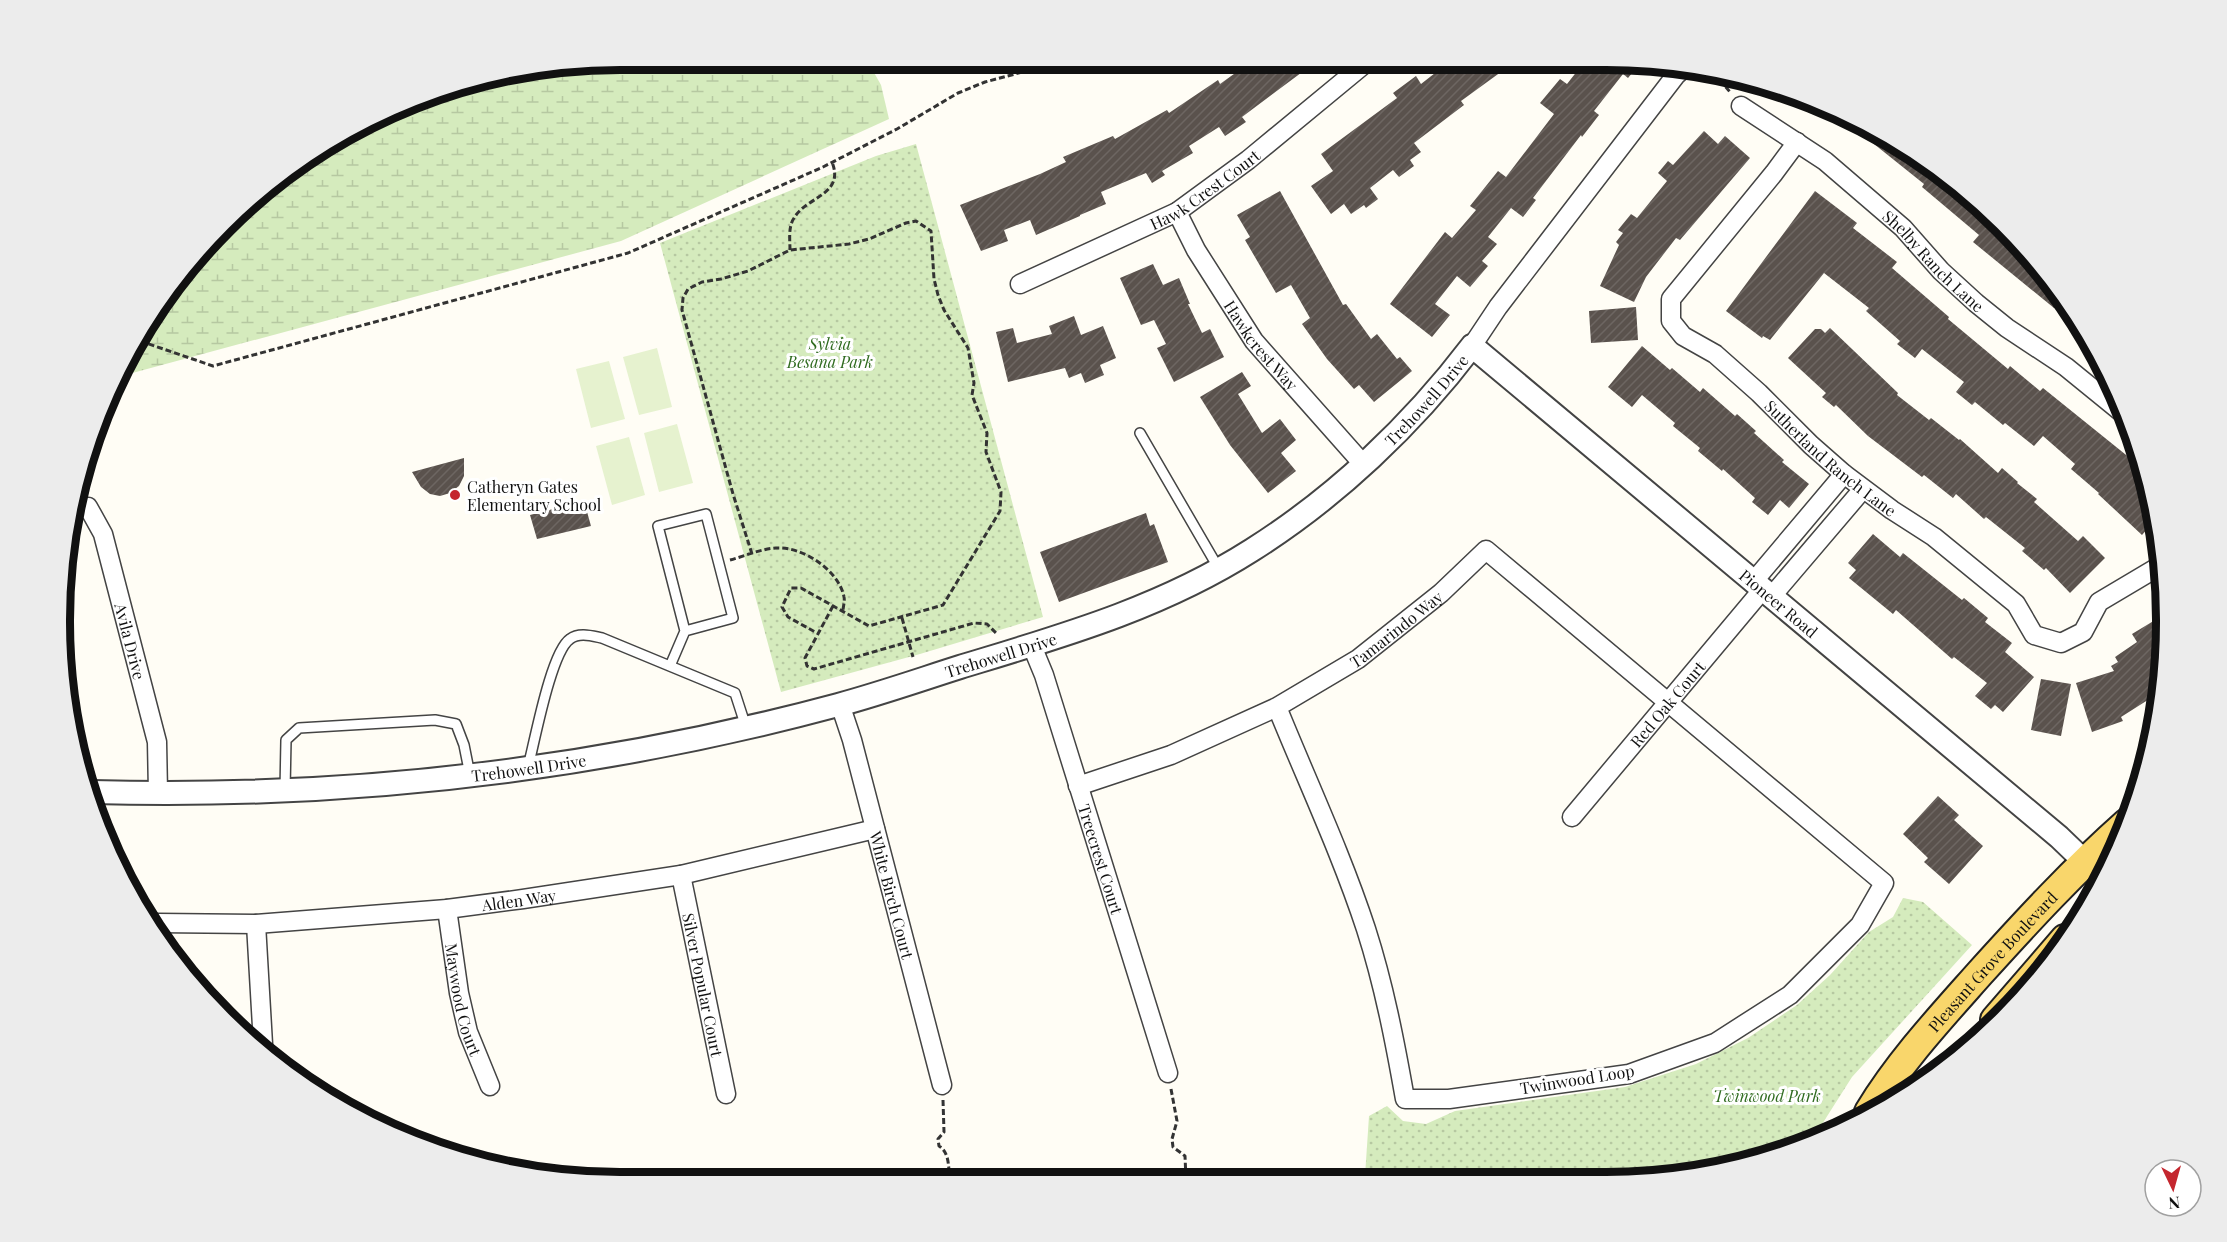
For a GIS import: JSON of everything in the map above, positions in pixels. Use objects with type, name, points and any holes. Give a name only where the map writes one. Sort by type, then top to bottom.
[{"type":"main road","name":"Pleasant Grove Boulevard","points":[[1878,1100],[1913,1050],[1964,991],[2085,862],[2113,836]]},
{"type":"street","name":"Hawk Crest Court","points":[[1020,284],[1178,212],[1248,160],[1357,70]]},
{"type":"street","name":"Trehowell Drive","points":[[98,792],[285,790],[470,775],[602,756],[746,727],[840,704],[1032,646],[1149,605],[1251,551],[1289,525],[1326,496],[1394,435],[1449,377],[1498,307],[1676,75]]},
{"type":"street","name":"Shelby Ranch Lane","points":[[1742,106],[1825,161],[1903,228],[1941,271],[1999,322],[2066,367],[2113,405]]},
{"type":"street","name":"Sutherland Ranch Lane","points":[[1797,142],[1671,299],[1671,321],[1683,336],[1714,354],[1759,393],[1844,474],[1934,537],[2016,604],[2034,635],[2061,644],[2083,632],[2099,602],[2154,570]]},
{"type":"street","name":"Hawkcrest Way","points":[[1178,212],[1196,250],[1254,341],[1363,464]]},
{"type":"street","name":"Pioneer Road","points":[[1472,346],[2059,837],[2085,862]]},
{"type":"street","points":[[1762,589],[1844,474]]},
{"type":"street","points":[[1762,589],[1863,489]]},
{"type":"street","name":"Avila Drive","points":[[82,508],[88,507],[103,534],[157,742],[158,792]]},
{"type":"street","name":"Tamarindo Way","points":[[1078,786],[1171,755],[1277,707],[1358,659],[1441,592],[1486,550],[1667,703]]},
{"type":"street","name":"Red Oak Court","points":[[1572,817],[1762,589]]},
{"type":"street","name":"Treecrest Court","points":[[1032,646],[1044,675],[1168,1073]]},
{"type":"street","name":"Twinwood Loop","points":[[1277,707],[1334,842],[1366,930],[1392,1026],[1405,1099],[1438,1099],[1629,1074],[1715,1042],[1790,995],[1860,925],[1884,883],[1667,703]]},
{"type":"street","name":"White Birch Court","points":[[840,704],[852,740],[942,1085]]},
{"type":"street","name":"Alden Way","points":[[161,923],[256,924],[447,909],[595,890],[681,875],[875,829]]},
{"type":"street","name":"Silver Popular Court","points":[[681,875],[726,1094]]},
{"type":"street","name":"Maywood Court","points":[[447,909],[459,993],[468,1032],[490,1086]]},
{"type":"street","points":[[256,924],[263,1039]]},
{"type":"lane","points":[[1140,433],[1219,569]]},
{"type":"lane","points":[[670,666],[685,631],[658,526],[706,514],[733,618],[685,631]]},
{"type":"lane","points":[[528,767],[553,669],[564,644],[573,636],[588,635],[602,638],[735,693],[746,727]]},
{"type":"lane","points":[[285,790],[286,740],[299,728],[435,720],[456,724],[464,746],[470,775]]},
{"type":"path","points":[[146,343],[213,366],[628,254],[832,162],[897,129],[958,93],[985,82],[1028,70]]},
{"type":"path","points":[[1723,83],[1742,106]]},
{"type":"path","points":[[790,250],[792,219],[801,209],[831,188],[836,172],[832,162]]},
{"type":"path","points":[[752,554],[682,310],[683,298],[688,289],[702,282],[748,271],[790,250],[849,244],[916,221],[931,231],[934,279],[938,295],[944,310],[968,348],[974,383],[972,395],[987,433],[986,452],[1001,492],[1000,511],[943,605],[869,626],[801,588],[791,588],[782,608],[788,617],[818,633]]},
{"type":"path","points":[[718,563],[760,550],[789,548],[821,564],[838,583],[844,597],[843,611]]},
{"type":"path","points":[[833,606],[805,658],[807,666],[814,669],[974,623],[987,624],[997,634]]},
{"type":"path","points":[[902,618],[913,657]]},
{"type":"path","points":[[1168,1073],[1177,1121],[1172,1139],[1173,1147],[1185,1156],[1186,1172]]},
{"type":"path","points":[[942,1085],[944,1132],[938,1139],[939,1146],[945,1150],[947,1155],[949,1172]]},
{"type":"green space","points":[[621,70],[873,70],[881,85],[889,119],[621,241],[129,374],[163,315],[184,286],[207,258],[258,207],[315,163],[346,144],[410,112],[479,89],[549,75]]},
{"type":"green space","name":"Sylvia Besana Park","points":[[916,144],[1043,617],[781,692],[660,243],[876,156]]},
{"type":"green space","points":[[657,348],[672,407],[639,415],[623,357]]},
{"type":"green space","points":[[609,361],[625,419],[591,428],[576,369]]},
{"type":"green space","points":[[677,424],[693,483],[659,492],[644,433]]},
{"type":"green space","points":[[629,437],[645,495],[612,505],[596,446]]},
{"type":"green space","name":"Twinwood Park","points":[[1903,898],[1923,902],[1972,945],[1852,1077],[1819,1129],[1748,1153],[1678,1167],[1606,1172],[1365,1172],[1369,1116],[1387,1106],[1403,1121],[1426,1124],[1455,1111],[1625,1087],[1696,1064],[1748,1038],[1797,1005],[1830,975],[1869,932],[1893,917]]},
{"type":"building","points":[[1239,70],[1305,70],[1242,117],[1246,122],[1225,136],[1219,127],[1189,146],[1193,153],[1162,171],[1165,175],[1152,183],[1146,173],[1101,192],[1106,204],[1036,235],[1030,220],[1004,230],[1008,241],[981,251],[960,205],[1066,162],[1063,157],[1113,136],[1115,139],[1167,110],[1169,113],[1218,80],[1220,84]]},
{"type":"building","points":[[1439,70],[1504,70],[1461,101],[1464,105],[1414,143],[1421,152],[1410,160],[1414,166],[1399,177],[1393,170],[1370,188],[1378,199],[1366,208],[1364,205],[1351,214],[1344,204],[1331,214],[1311,186],[1333,171],[1321,154],[1397,98],[1393,93],[1416,76],[1421,84]]},
{"type":"building","points":[[1578,70],[1633,72],[1628,78],[1623,74],[1594,111],[1599,115],[1533,198],[1536,200],[1523,217],[1511,208],[1488,237],[1497,244],[1482,261],[1488,266],[1470,287],[1457,276],[1435,304],[1450,315],[1432,337],[1390,304],[1445,232],[1452,238],[1476,210],[1470,206],[1498,171],[1506,177],[1554,114],[1540,103],[1560,79],[1567,84]]},
{"type":"building","points":[[1704,131],[1718,144],[1725,136],[1750,158],[1680,240],[1676,238],[1646,277],[1634,302],[1600,286],[1619,245],[1616,242],[1623,233],[1618,230],[1631,214],[1637,218],[1667,181],[1658,173],[1668,161],[1673,165]]},
{"type":"building","points":[[1860,133],[1912,163],[1969,207],[2020,258],[2057,305],[2054,308],[1973,242],[1979,235],[1922,187],[1924,184]]},
{"type":"building","points":[[1280,191],[1343,305],[1346,304],[1371,339],[1377,334],[1397,359],[1400,357],[1412,371],[1374,402],[1359,385],[1354,389],[1327,359],[1302,324],[1310,318],[1291,285],[1276,293],[1245,240],[1250,237],[1237,215]]},
{"type":"building","points":[[1815,191],[1857,223],[1853,228],[1897,262],[1892,268],[1949,317],[1948,319],[2008,369],[2010,366],[2040,391],[2043,388],[2132,460],[2148,528],[2142,535],[2071,469],[2075,464],[2043,436],[2034,446],[1975,402],[1972,405],[1956,392],[1964,382],[1922,349],[1915,358],[1897,344],[1900,341],[1866,311],[1869,308],[1824,273],[1770,340],[1763,336],[1762,338],[1726,311]]},
{"type":"building","points":[[1153,264],[1163,285],[1179,278],[1202,333],[1210,329],[1224,357],[1174,382],[1157,348],[1166,344],[1154,320],[1141,325],[1120,278]]},
{"type":"building","points":[[1636,307],[1638,340],[1591,343],[1589,311]]},
{"type":"building","points":[[1074,316],[1081,335],[1103,326],[1116,358],[1100,365],[1104,375],[1085,383],[1081,373],[1069,378],[1065,368],[1008,382],[996,332],[1013,328],[1017,343],[1052,334],[1049,326]]},
{"type":"building","points":[[1830,328],[1898,393],[1897,395],[1929,420],[1931,418],[1960,439],[1998,473],[2002,468],[2037,499],[2034,502],[2078,541],[2083,536],[2105,558],[2070,593],[2046,568],[2044,570],[2022,551],[2025,548],[1986,517],[1984,519],[1956,494],[1953,498],[1924,475],[1922,477],[1868,436],[1836,405],[1834,407],[1822,397],[1826,393],[1788,358],[1815,329],[1821,329],[1825,333]]},
{"type":"building","points":[[1642,346],[1700,392],[1703,388],[1735,416],[1737,414],[1784,460],[1782,462],[1809,484],[1789,508],[1780,500],[1768,515],[1752,502],[1755,498],[1723,469],[1722,471],[1698,451],[1700,448],[1673,426],[1675,423],[1642,395],[1632,407],[1608,387]]},
{"type":"building","points":[[1242,372],[1251,386],[1238,394],[1262,433],[1280,419],[1296,440],[1281,453],[1296,471],[1268,493],[1230,445],[1200,397]]},
{"type":"building","points":[[464,458],[464,476],[459,486],[450,493],[440,496],[430,494],[421,487],[412,472]]},
{"type":"building","points":[[584,501],[591,526],[537,539],[530,515]]},
{"type":"building","points":[[1146,513],[1150,526],[1154,524],[1168,562],[1059,602],[1040,552]]},
{"type":"building","points":[[1873,534],[1900,557],[1903,553],[1962,600],[1964,598],[1988,618],[1985,622],[2012,643],[2005,652],[2034,677],[2003,712],[1995,705],[1991,709],[1975,696],[1987,683],[1954,657],[1952,659],[1896,610],[1893,614],[1849,578],[1856,570],[1848,563]]},
{"type":"building","points":[[2156,619],[2151,698],[2121,717],[2123,721],[2092,732],[2076,683],[2114,671],[2111,666],[2118,662],[2115,657],[2137,642],[2132,634]]},
{"type":"building","points":[[2041,679],[2071,684],[2061,736],[2031,730]]},
{"type":"building","points":[[1938,796],[1959,815],[1954,820],[1983,846],[1949,884],[1924,862],[1928,858],[1903,834]]},
{"type":"place","name":"Catheryn Gates Elementary School","points":[[455,495]]}]
